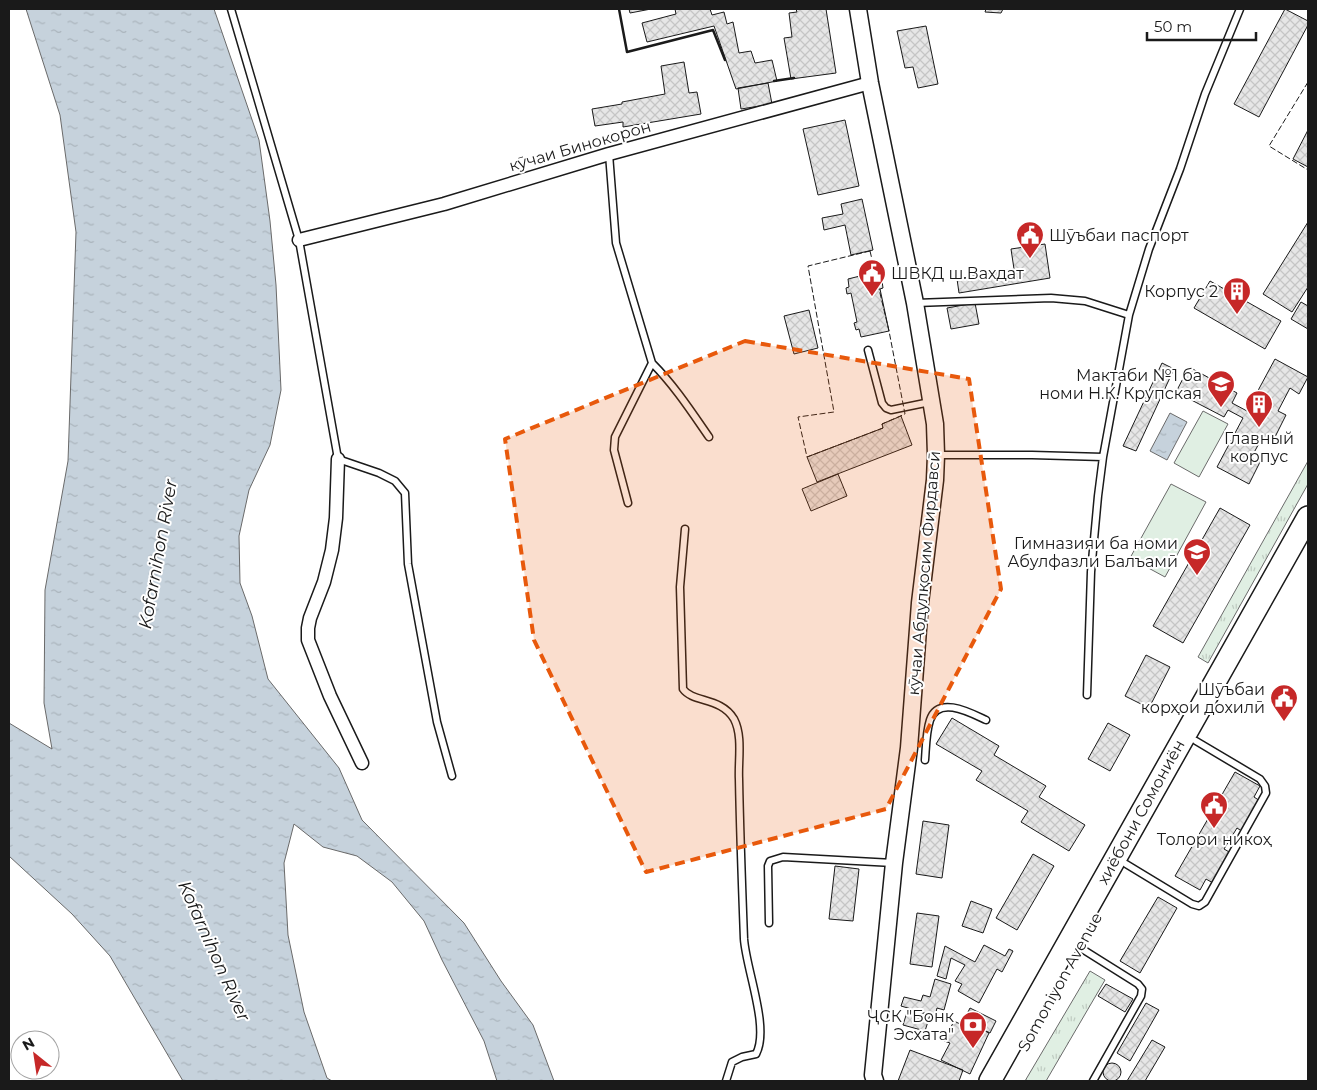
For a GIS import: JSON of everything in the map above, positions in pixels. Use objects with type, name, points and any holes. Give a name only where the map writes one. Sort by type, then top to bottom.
[{"type":"highway","name":"хиёбони Сомониён","points":[[990,1081],[1308,517]]},
{"type":"highway","name":"Somoniyon Avenue","points":[[1004,1081],[1308,542]]},
{"type":"street","name":"кӯчаи Абдулқосим Фирдавсӣ","points":[[858,9],[870,83],[915,303],[935,424],[936,455],[935,480],[920,603],[909,748],[894,863],[873,1075],[876,1081]]},
{"type":"street","name":"кӯчаи Бинокорон","points":[[299,240],[444,204],[609,154],[870,83]]},
{"type":"street","points":[[338,459],[336,518],[332,550],[324,582],[310,618],[308,640],[330,696],[362,763]]},
{"type":"lane","points":[[231,9],[299,240],[338,459],[395,481],[405,493],[408,564],[437,722],[452,776]]},
{"type":"lane","points":[[1087,694],[1091,572],[1103,458],[1129,315],[1149,250],[1180,169],[1205,94],[1240,9]]},
{"type":"lane","points":[[609,154],[616,243],[652,363],[678,392],[709,437]]},
{"type":"lane","points":[[915,303],[1051,298],[1085,301],[1129,315]]},
{"type":"lane","points":[[868,350],[882,403],[886,408],[891,410],[931,402]]},
{"type":"lane","points":[[628,503],[614,450],[615,437],[652,363]]},
{"type":"lane","points":[[936,455],[1032,455],[1103,458]]},
{"type":"lane","points":[[685,528],[680,587],[683,689],[690,695],[711,701],[726,709],[734,720],[739,734],[745,946],[756,997],[761,1046],[756,1054],[742,1057],[732,1062],[726,1081]]},
{"type":"lane","points":[[925,760],[930,719],[940,709],[948,707],[961,709],[986,720]]},
{"type":"lane","points":[[1126,864],[1199,906],[1205,902],[1210,894],[1266,794],[1266,786],[1260,779],[1196,741]]},
{"type":"lane","points":[[769,922],[768,866],[770,861],[783,857],[894,863]]},
{"type":"lane","points":[[1080,947],[1138,984],[1142,989],[1141,996],[1093,1081]]},
{"type":"highlighted area","points":[[745,341],[969,379],[1001,589],[886,809],[646,872],[534,640],[505,439]]},
{"type":"green space","points":[[1203,411],[1228,424],[1199,477],[1174,463]]},
{"type":"green space","points":[[1308,461],[1308,484],[1208,663],[1198,657]]},
{"type":"green space","points":[[1171,484],[1206,502],[1165,577],[1130,558]]},
{"type":"green space","points":[[1090,971],[1105,980],[1046,1081],[1025,1081]]},
{"type":"water","name":"Kofarnihon River","points":[[26,9],[214,9],[259,140],[276,285],[281,390],[270,445],[249,490],[239,536],[240,583],[252,616],[268,679],[339,768],[362,820],[464,923],[501,981],[533,1025],[554,1081],[497,1081],[484,1041],[424,921],[392,882],[357,856],[323,847],[294,824],[284,863],[288,935],[304,1012],[327,1078],[332,1081],[183,1081],[110,956],[72,914],[9,856],[9,723],[52,749],[44,703],[45,590],[68,461],[76,232],[60,115]]},
{"type":"water","points":[[1170,413],[1187,422],[1167,460],[1150,451]]},
{"type":"building","points":[[629,9],[651,9],[630,13]]},
{"type":"building","points":[[675,9],[710,9],[712,15],[724,12],[727,24],[733,22],[739,53],[751,51],[755,63],[772,60],[777,81],[736,89],[714,26],[647,42],[642,23],[676,14]]},
{"type":"building","points":[[796,9],[826,9],[836,73],[791,79],[784,38],[792,37],[789,13],[797,12]]},
{"type":"building","points":[[986,9],[1003,9],[1001,13],[985,12]]},
{"type":"building","points":[[1285,9],[1308,21],[1308,25],[1259,117],[1234,104]]},
{"type":"building","points":[[926,26],[938,84],[918,88],[913,67],[905,68],[897,31]]},
{"type":"building","points":[[684,62],[689,93],[697,92],[701,114],[623,127],[623,122],[595,126],[592,109],[665,94],[661,66]]},
{"type":"building","points":[[768,83],[772,104],[741,109],[738,88]]},
{"type":"building","points":[[845,120],[859,186],[818,195],[803,129]]},
{"type":"building","points":[[1308,130],[1308,167],[1293,159]]},
{"type":"building","points":[[862,199],[873,250],[851,255],[845,225],[824,230],[822,218],[843,214],[841,204]]},
{"type":"building","points":[[1308,222],[1308,287],[1292,312],[1263,294]]},
{"type":"building","name":"Шӯъбаи паспорт","points":[[1045,244],[1050,278],[959,293],[957,279],[1014,269],[1011,249]]},
{"type":"building","points":[[876,272],[878,282],[882,281],[883,288],[880,289],[889,331],[861,337],[859,329],[856,330],[854,323],[857,322],[851,293],[847,294],[846,288],[849,287],[848,279]]},
{"type":"building","name":"Корпус 2","points":[[1210,281],[1281,321],[1265,349],[1194,308]]},
{"type":"building","points":[[1301,302],[1308,306],[1308,329],[1291,319]]},
{"type":"building","points":[[975,303],[979,324],[951,329],[947,308]]},
{"type":"building","points":[[809,310],[818,348],[794,354],[784,316]]},
{"type":"building","name":"Главный корпус","points":[[1275,359],[1308,377],[1299,394],[1290,388],[1278,411],[1286,415],[1272,443],[1262,438],[1251,458],[1260,462],[1249,484],[1217,467],[1243,418],[1228,410],[1224,417],[1176,392],[1189,367],[1237,393],[1232,403],[1247,411]]},
{"type":"building","points":[[1162,363],[1174,369],[1136,451],[1123,446]]},
{"type":"building","points":[[901,416],[912,445],[817,482],[807,457],[883,428],[882,424]]},
{"type":"building","points":[[838,474],[847,496],[811,511],[802,489]]},
{"type":"building","points":[[1220,508],[1250,525],[1183,643],[1153,626]]},
{"type":"building","points":[[1146,655],[1170,667],[1149,708],[1125,696]]},
{"type":"building","points":[[952,718],[999,746],[994,755],[1046,786],[1039,797],[1085,825],[1069,851],[1021,822],[1028,811],[976,780],[982,771],[936,744]]},
{"type":"building","points":[[1108,723],[1130,735],[1110,771],[1088,759]]},
{"type":"building","points":[[1235,772],[1260,786],[1254,797],[1260,801],[1243,832],[1237,828],[1224,849],[1231,853],[1213,883],[1206,879],[1200,890],[1175,876]]},
{"type":"building","points":[[923,821],[949,825],[942,878],[916,874]]},
{"type":"building","points":[[1033,854],[1054,866],[1017,930],[996,918]]},
{"type":"building","points":[[835,866],[859,869],[853,921],[829,919]]},
{"type":"building","points":[[1158,897],[1177,908],[1140,973],[1120,961]]},
{"type":"building","points":[[971,901],[992,909],[983,933],[962,926]]},
{"type":"building","points":[[917,913],[939,916],[932,967],[910,964]]},
{"type":"building","points":[[984,945],[1005,956],[1009,949],[1013,951],[1002,972],[997,969],[979,1003],[958,991],[962,984],[955,981],[965,965],[951,958],[946,979],[937,976],[945,946],[975,962]]},
{"type":"building","points":[[935,979],[951,984],[944,1010],[937,1008],[935,1016],[901,1006],[904,997],[921,1001],[923,995],[930,997]]},
{"type":"building","points":[[1106,984],[1133,999],[1125,1012],[1098,996]]},
{"type":"building","points":[[1146,1003],[1159,1010],[1130,1061],[1117,1053]]},
{"type":"building","points":[[970,1008],[996,1021],[990,1033],[964,1020]]},
{"type":"building","points":[[908,1009],[930,1015],[925,1031],[903,1025]]},
{"type":"building","points":[[954,1021],[962,1025],[964,1021],[989,1033],[970,1074],[941,1060],[950,1043],[944,1041]]},
{"type":"building","points":[[1152,1040],[1165,1047],[1145,1081],[1127,1081]]},
{"type":"building","points":[[910,1050],[963,1070],[959,1081],[898,1081]]},
{"type":"building","points":[[1108,1063],[1116,1063],[1121,1068],[1119,1079],[1108,1081],[1103,1076],[1103,1068]]},
{"type":"fence","points":[[1308,82],[1269,146],[1308,170]]},
{"type":"fence","points":[[870,251],[889,331],[905,414],[882,424],[883,428],[807,457],[798,417],[834,412],[808,266],[870,251]]},
{"type":"wall","points":[[619,9],[627,52],[713,30],[725,60]]},
{"type":"wall","points":[[774,81],[794,78]]},
{"type":"place","name":"Шӯъбаи паспорт","points":[[1030,259]]},
{"type":"place","name":"ШВКД ш.Вахдат","points":[[872,297]]},
{"type":"place","name":"Корпус 2","points":[[1237,315]]},
{"type":"place","name":"Мактаби №1 ба номи Н.К. Крупская","points":[[1221,408]]},
{"type":"place","name":"Главный корпус","points":[[1259,428]]},
{"type":"place","name":"Гимназияи ба номи Абулфазли Балъамӣ","points":[[1197,576]]},
{"type":"place","name":"Шӯъбаи корҳои дохилӣ","points":[[1284,722]]},
{"type":"place","name":"Толори никоҳ","points":[[1214,829]]},
{"type":"place","name":"ҶСК \"Бонк Эсхата\"","points":[[973,1049]]}]
